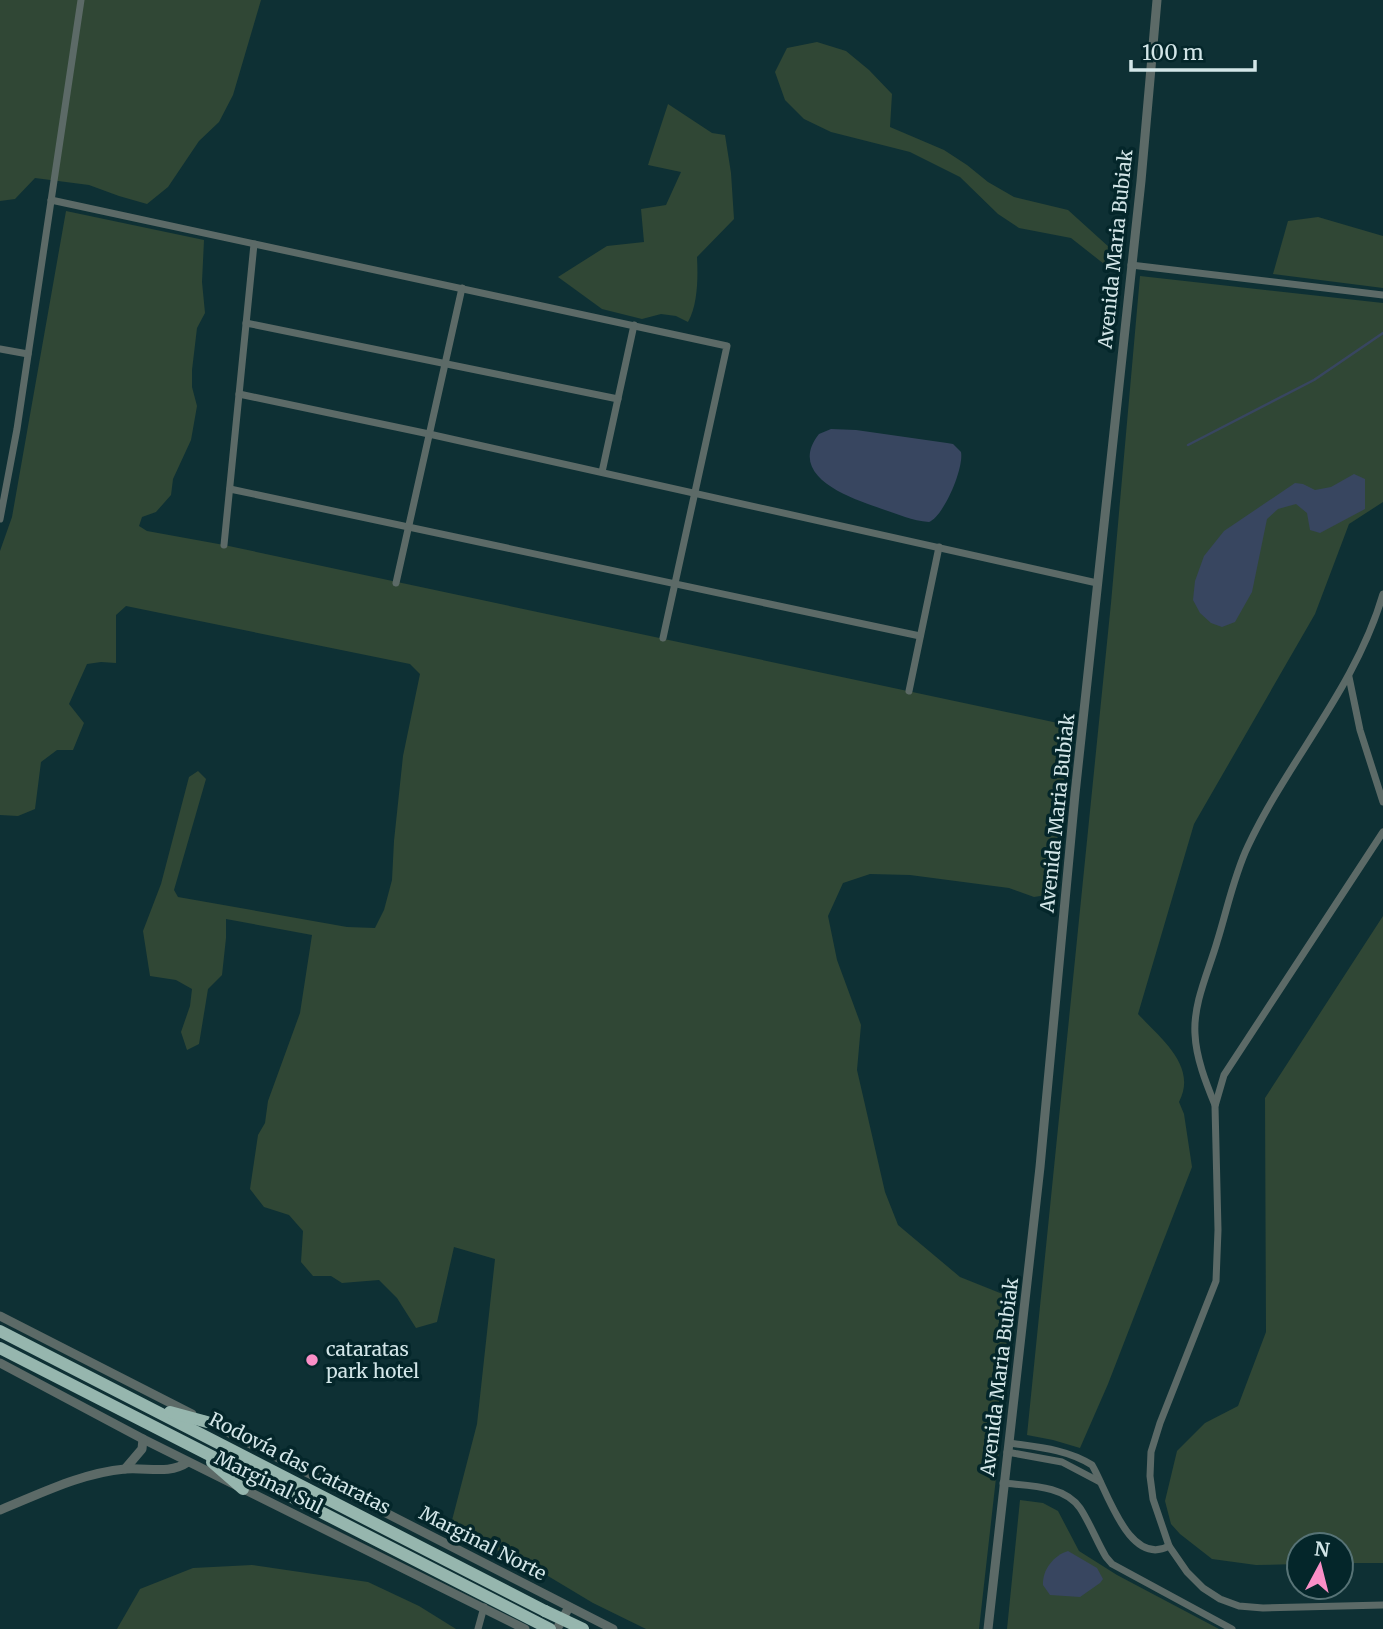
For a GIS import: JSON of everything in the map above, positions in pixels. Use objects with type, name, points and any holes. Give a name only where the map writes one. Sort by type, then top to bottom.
[{"type":"highway","name":"Rodovía das Cataratas","points":[[0,1331],[583,1629]]},
{"type":"highway","name":"Rodovía das Cataratas","points":[[0,1348],[544,1626]]},
{"type":"highway","points":[[147,1406],[207,1422]]},
{"type":"highway","points":[[196,1448],[243,1489]]},
{"type":"street","points":[[0,519],[28,354],[81,0]]},
{"type":"street","name":"Avenida Maria Bubiak","points":[[988,1629],[1040,1167],[1157,0]]},
{"type":"street","points":[[51,200],[727,346],[663,638]]},
{"type":"street","points":[[224,545],[254,244]]},
{"type":"street","points":[[1131,265],[1383,295]]},
{"type":"street","points":[[396,583],[462,288]]},
{"type":"street","points":[[246,323],[618,399]]},
{"type":"street","points":[[602,472],[634,325]]},
{"type":"street","points":[[0,349],[28,354]]},
{"type":"street","points":[[239,394],[1097,583]]},
{"type":"street","points":[[230,489],[920,636]]},
{"type":"street","points":[[909,691],[939,547]]},
{"type":"street","points":[[1383,594],[1367,642],[1349,677],[1247,847],[1195,1018],[1198,1055],[1215,1106],[1218,1230],[1216,1281],[1160,1423],[1151,1452],[1150,1476],[1153,1499],[1169,1546],[1187,1573],[1220,1599],[1239,1606],[1383,1605]]},
{"type":"street","points":[[1349,677],[1360,730],[1383,802]]},
{"type":"street","points":[[1215,1106],[1229,1065],[1383,832]]},
{"type":"street","name":"Marginal Norte","points":[[0,1316],[614,1629]]},
{"type":"street","name":"Marginal Sul","points":[[0,1363],[188,1462],[525,1629]]},
{"type":"street","points":[[125,1469],[142,1449],[143,1439]]},
{"type":"street","points":[[1008,1447],[1062,1462],[1101,1482],[1117,1518],[1140,1545],[1153,1551],[1169,1546]]},
{"type":"street","points":[[0,1510],[78,1479],[125,1469],[178,1469],[188,1462]]},
{"type":"street","points":[[1003,1483],[1048,1489],[1070,1498],[1079,1507],[1112,1564],[1232,1629]]},
{"type":"street","points":[[557,1629],[569,1607]]},
{"type":"street","points":[[478,1629],[484,1608]]},
{"type":"street","points":[[500,1629],[506,1619]]},
{"type":"green space","points":[[0,0],[261,0],[233,95],[219,122],[199,141],[168,187],[147,204],[89,185],[35,178],[15,199],[0,201]]},
{"type":"green space","points":[[817,42],[846,51],[892,94],[890,127],[944,150],[1014,197],[1068,210],[1110,248],[1104,264],[1071,238],[1019,228],[998,214],[960,177],[910,152],[831,132],[804,119],[785,100],[775,72],[787,48]]},
{"type":"green space","points":[[668,104],[712,133],[725,135],[731,173],[734,219],[697,257],[696,299],[688,322],[676,316],[661,314],[642,319],[602,309],[558,277],[607,246],[644,242],[641,209],[666,205],[681,172],[648,165]]},
{"type":"green space","points":[[66,211],[204,240],[202,282],[205,313],[197,328],[192,370],[192,387],[197,406],[191,440],[173,479],[171,495],[156,512],[142,517],[139,526],[147,531],[224,545],[1067,725],[1069,751],[1052,881],[1047,895],[1034,897],[1009,888],[910,875],[870,874],[843,883],[828,916],[837,960],[861,1025],[857,1070],[885,1192],[898,1225],[960,1277],[1005,1295],[1014,1318],[979,1629],[646,1629],[593,1603],[533,1567],[450,1528],[477,1424],[495,1259],[454,1247],[437,1322],[416,1328],[397,1298],[379,1280],[342,1283],[331,1276],[313,1276],[301,1262],[303,1231],[289,1215],[264,1207],[250,1189],[258,1135],[265,1123],[268,1101],[300,1013],[312,935],[226,919],[222,975],[208,989],[199,1044],[187,1050],[181,1032],[190,1006],[192,989],[176,980],[150,976],[143,931],[161,884],[189,777],[198,771],[206,779],[174,890],[178,897],[347,927],[375,928],[384,910],[392,880],[403,756],[420,674],[410,664],[126,606],[116,615],[116,663],[87,664],[69,704],[84,723],[73,750],[57,750],[41,762],[35,809],[18,816],[0,815],[0,551],[12,517]]},
{"type":"green space","points":[[1318,217],[1383,236],[1383,288],[1273,274],[1288,221]]},
{"type":"green space","points":[[1140,276],[1383,303],[1383,502],[1349,524],[1315,614],[1194,824],[1138,1014],[1174,1053],[1184,1076],[1184,1089],[1179,1102],[1184,1114],[1192,1167],[1108,1384],[1080,1448],[1027,1435],[1111,603]]},
{"type":"green space","points":[[1383,916],[1383,1563],[1355,1563],[1355,1531],[1285,1531],[1285,1564],[1256,1565],[1212,1559],[1171,1524],[1165,1501],[1177,1451],[1205,1423],[1238,1406],[1266,1332],[1265,1098]]},
{"type":"green space","points":[[1020,1500],[1043,1503],[1058,1511],[1079,1551],[1117,1575],[1219,1629],[1007,1629]]},
{"type":"green space","points":[[252,1565],[368,1582],[419,1606],[456,1629],[117,1629],[140,1589],[193,1568]]},
{"type":"water","points":[[831,429],[953,444],[961,452],[961,459],[952,491],[941,511],[929,522],[917,520],[855,499],[827,484],[816,474],[810,462],[811,449],[819,434]]},
{"type":"water","points":[[1354,474],[1365,479],[1365,509],[1320,533],[1310,530],[1307,513],[1296,504],[1278,509],[1267,519],[1252,592],[1235,622],[1222,627],[1211,623],[1200,613],[1193,600],[1195,581],[1204,556],[1224,531],[1295,483],[1315,490],[1331,487]]},
{"type":"water","points":[[1068,1551],[1097,1568],[1103,1579],[1080,1597],[1050,1595],[1043,1585],[1047,1569],[1054,1560]]},
{"type":"waterway","points":[[1188,445],[1314,380],[1383,333]]},
{"type":"place","name":"cataratas park hotel","points":[[312,1360]]}]
